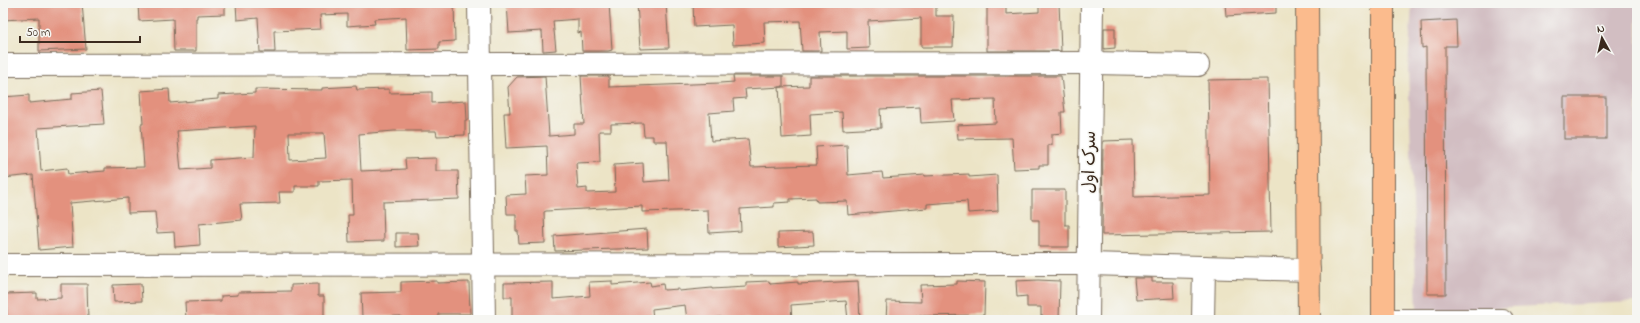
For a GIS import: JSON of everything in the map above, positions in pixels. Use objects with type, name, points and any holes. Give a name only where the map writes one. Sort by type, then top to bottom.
[{"type":"main road","points":[[1306,3],[1309,320]]},
{"type":"main road","points":[[1383,3],[1383,320]]},
{"type":"street","points":[[479,3],[484,320]]},
{"type":"street","name":"سرک‌ اول","points":[[1088,320],[1092,3]]},
{"type":"street","points":[[3,65],[1198,65]]},
{"type":"street","points":[[3,265],[483,263],[1089,264],[1309,270]]},
{"type":"street","points":[[1203,320],[1204,267]]},
{"type":"street","points":[[1383,320],[1502,320]]},
{"type":"shaded area","points":[[1412,3],[1637,3],[1637,302],[1417,311],[1408,70]]},
{"type":"building","points":[[3,3],[82,3],[86,49],[39,51],[39,18],[3,20]]},
{"type":"building","points":[[138,3],[225,3],[225,14],[197,15],[196,51],[174,51],[173,19],[139,21]]},
{"type":"building","points":[[236,3],[454,3],[455,41],[439,42],[439,49],[407,50],[406,17],[374,19],[375,24],[347,26],[347,14],[320,15],[321,29],[274,31],[275,52],[260,52],[258,18],[237,20]]},
{"type":"building","points":[[507,3],[609,3],[612,50],[582,51],[581,32],[578,33],[578,19],[553,21],[556,50],[543,51],[542,31],[509,33]]},
{"type":"building","points":[[637,3],[666,3],[669,48],[640,49]]},
{"type":"building","points":[[693,3],[936,3],[936,16],[954,16],[953,47],[921,47],[921,18],[868,21],[869,48],[847,49],[847,31],[820,32],[821,51],[802,51],[800,21],[764,22],[765,43],[733,45],[732,25],[694,27]]},
{"type":"building","points":[[987,3],[1006,3],[1006,14],[1039,12],[1039,3],[1059,3],[1061,51],[987,51]]},
{"type":"building","points":[[1225,3],[1276,3],[1276,13],[1226,16]]},
{"type":"building","points":[[1456,20],[1457,46],[1445,46],[1446,294],[1427,294],[1426,47],[1422,48],[1421,22]]},
{"type":"building","points":[[1104,28],[1115,28],[1115,48],[1104,49]]},
{"type":"building","points":[[545,76],[549,136],[574,134],[574,124],[584,124],[581,76],[609,76],[609,87],[734,82],[733,76],[783,76],[783,87],[745,89],[746,98],[733,99],[734,111],[709,113],[711,141],[748,139],[751,167],[817,165],[816,147],[847,145],[848,175],[882,172],[883,178],[925,175],[969,174],[969,177],[997,175],[998,211],[968,213],[967,201],[927,204],[927,208],[848,215],[847,201],[817,202],[816,198],[790,199],[790,202],[774,203],[774,207],[740,209],[741,231],[709,233],[708,210],[642,212],[642,206],[546,211],[544,212],[545,243],[519,244],[518,231],[516,231],[516,214],[507,214],[506,195],[526,194],[525,176],[548,175],[547,146],[506,148],[504,113],[510,113],[508,87],[517,77]],"holes":[[[643,123],[644,136],[653,136],[653,141],[667,141],[669,180],[644,182],[643,163],[614,165],[615,192],[587,193],[587,188],[578,189],[576,163],[600,162],[599,131],[611,131],[611,124]]]},
{"type":"building","points":[[809,76],[1061,76],[1065,112],[1061,112],[1062,133],[1052,134],[1052,145],[1048,145],[1048,165],[1039,165],[1039,168],[1014,169],[1012,138],[958,139],[957,125],[996,123],[995,99],[952,100],[954,121],[921,123],[920,107],[880,109],[881,128],[843,130],[842,112],[810,114],[811,136],[782,138],[779,87],[809,86]]},
{"type":"building","points":[[1268,79],[1271,232],[1102,235],[1103,141],[1133,140],[1134,197],[1210,195],[1208,80]]},
{"type":"building","points":[[356,86],[357,90],[389,89],[389,93],[432,92],[432,103],[466,101],[467,120],[465,120],[465,135],[437,136],[436,131],[394,131],[359,134],[361,171],[406,169],[405,159],[436,158],[436,171],[458,171],[459,199],[383,202],[384,241],[349,242],[348,215],[353,215],[352,180],[319,181],[319,186],[295,186],[295,192],[279,192],[280,203],[240,204],[242,220],[199,224],[200,245],[175,247],[174,232],[157,233],[155,212],[128,213],[128,198],[70,203],[73,247],[39,250],[33,175],[3,178],[3,97],[29,95],[29,103],[72,99],[72,93],[101,91],[104,124],[38,128],[41,171],[67,168],[68,174],[105,171],[105,168],[144,167],[141,124],[143,124],[141,91],[169,89],[170,103],[218,99],[218,95],[255,93],[255,89],[322,90],[322,88]],"holes":[[[255,126],[254,157],[210,160],[210,168],[181,170],[177,131]],[[289,133],[324,133],[326,158],[290,160]]]},
{"type":"building","points":[[1564,97],[1606,97],[1606,139],[1564,139]]},
{"type":"building","points":[[1032,190],[1065,190],[1065,225],[1069,225],[1069,247],[1039,247],[1039,220],[1032,220]]},
{"type":"building","points":[[647,229],[648,248],[555,251],[554,236]]},
{"type":"building","points":[[813,232],[814,245],[778,247],[778,233]]},
{"type":"building","points":[[396,233],[418,233],[419,246],[396,247]]},
{"type":"building","points":[[1134,278],[1152,278],[1152,282],[1173,282],[1174,298],[1136,300]]},
{"type":"building","points":[[437,281],[437,283],[469,282],[470,314],[438,314],[438,320],[401,320],[401,316],[362,317],[361,293],[401,292],[401,282]]},
{"type":"building","points":[[612,281],[612,285],[650,282],[651,286],[663,284],[664,290],[679,289],[679,291],[746,287],[746,282],[769,281],[770,284],[798,282],[798,284],[858,281],[860,320],[848,320],[846,301],[791,305],[792,320],[750,320],[750,318],[721,320],[721,317],[687,320],[685,305],[652,309],[653,319],[512,319],[512,297],[504,297],[504,283],[553,282],[553,299],[590,296],[589,282]]},
{"type":"building","points":[[957,281],[985,282],[984,315],[916,316],[915,320],[886,320],[887,301],[921,302],[920,285],[957,284]]},
{"type":"building","points":[[1016,281],[1060,281],[1059,320],[1044,320],[1044,316],[1041,316],[1041,307],[1027,307],[1027,296],[1017,297]]},
{"type":"building","points":[[61,284],[87,284],[88,319],[7,320],[6,294],[37,293],[37,299],[61,298]]},
{"type":"building","points":[[141,284],[142,301],[114,302],[113,285]]},
{"type":"building","points":[[318,284],[318,296],[324,296],[324,320],[291,320],[291,317],[248,318],[248,320],[186,320],[185,302],[221,301],[221,296],[238,295],[238,292],[291,291],[291,285]]}]
